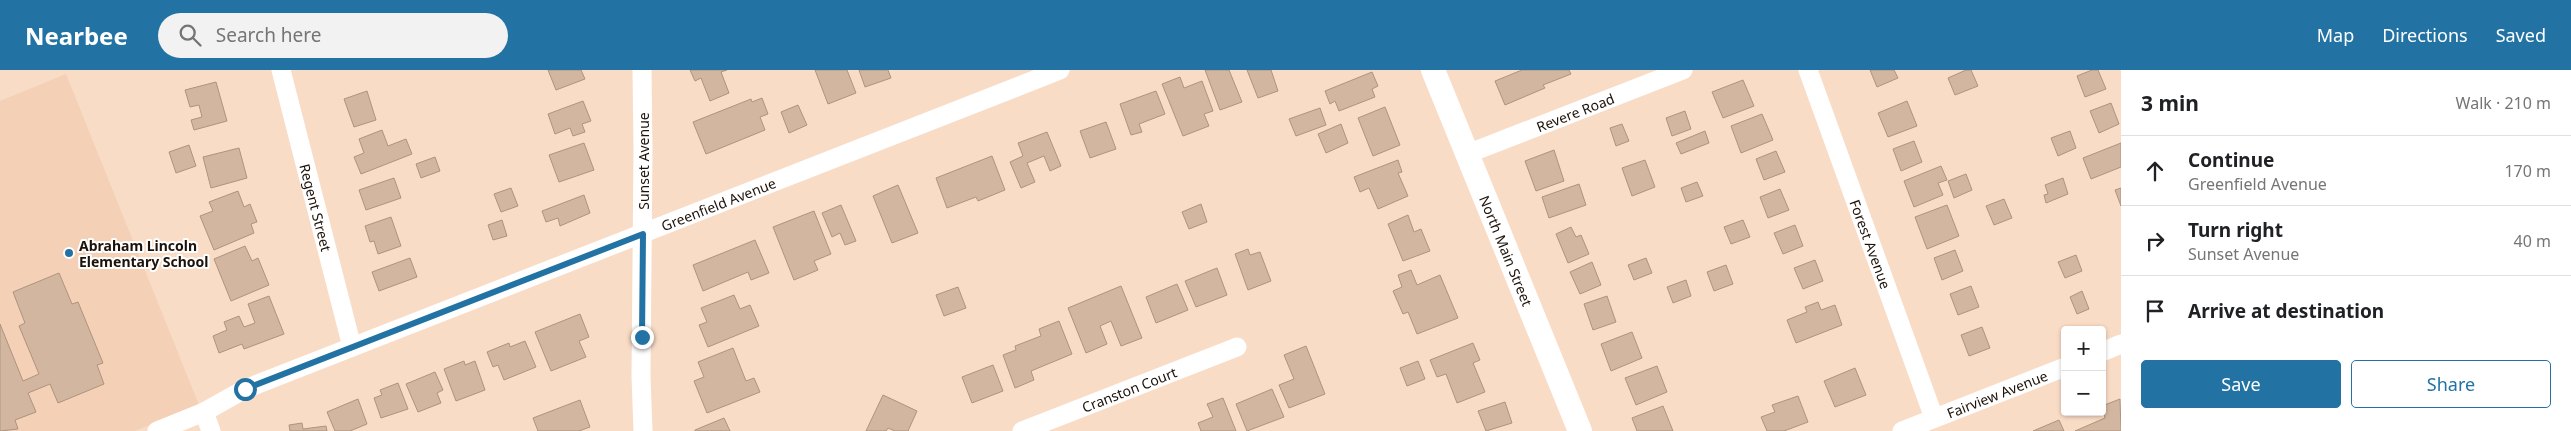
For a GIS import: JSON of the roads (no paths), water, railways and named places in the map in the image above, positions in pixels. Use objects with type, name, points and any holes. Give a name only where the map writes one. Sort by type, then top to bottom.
[{"type":"street","name":"Regent Street","points":[[282,70],[352,347]]},
{"type":"street","name":"Sunset Avenue","points":[[642,70],[643,234],[641,376],[643,431]]},
{"type":"street","name":"Greenfield Avenue","points":[[157,431],[204,412],[245,389],[1060,70]]},
{"type":"street","name":"North Main Street","points":[[1433,70],[1580,431]]},
{"type":"street","name":"Revere Road","points":[[1467,154],[1683,70]]},
{"type":"street","name":"Forest Avenue","points":[[1808,70],[1934,418]]},
{"type":"street","points":[[2106,350],[2121,344]]},
{"type":"street","name":"Cranston Court","points":[[1022,431],[1237,346]]},
{"type":"street","name":"Fairview Avenue","points":[[1902,431],[2061,369]]},
{"type":"street","points":[[204,412],[212,431]]},
{"type":"place","name":"Abraham Lincoln Elementary School","points":[[69,253]]}]
